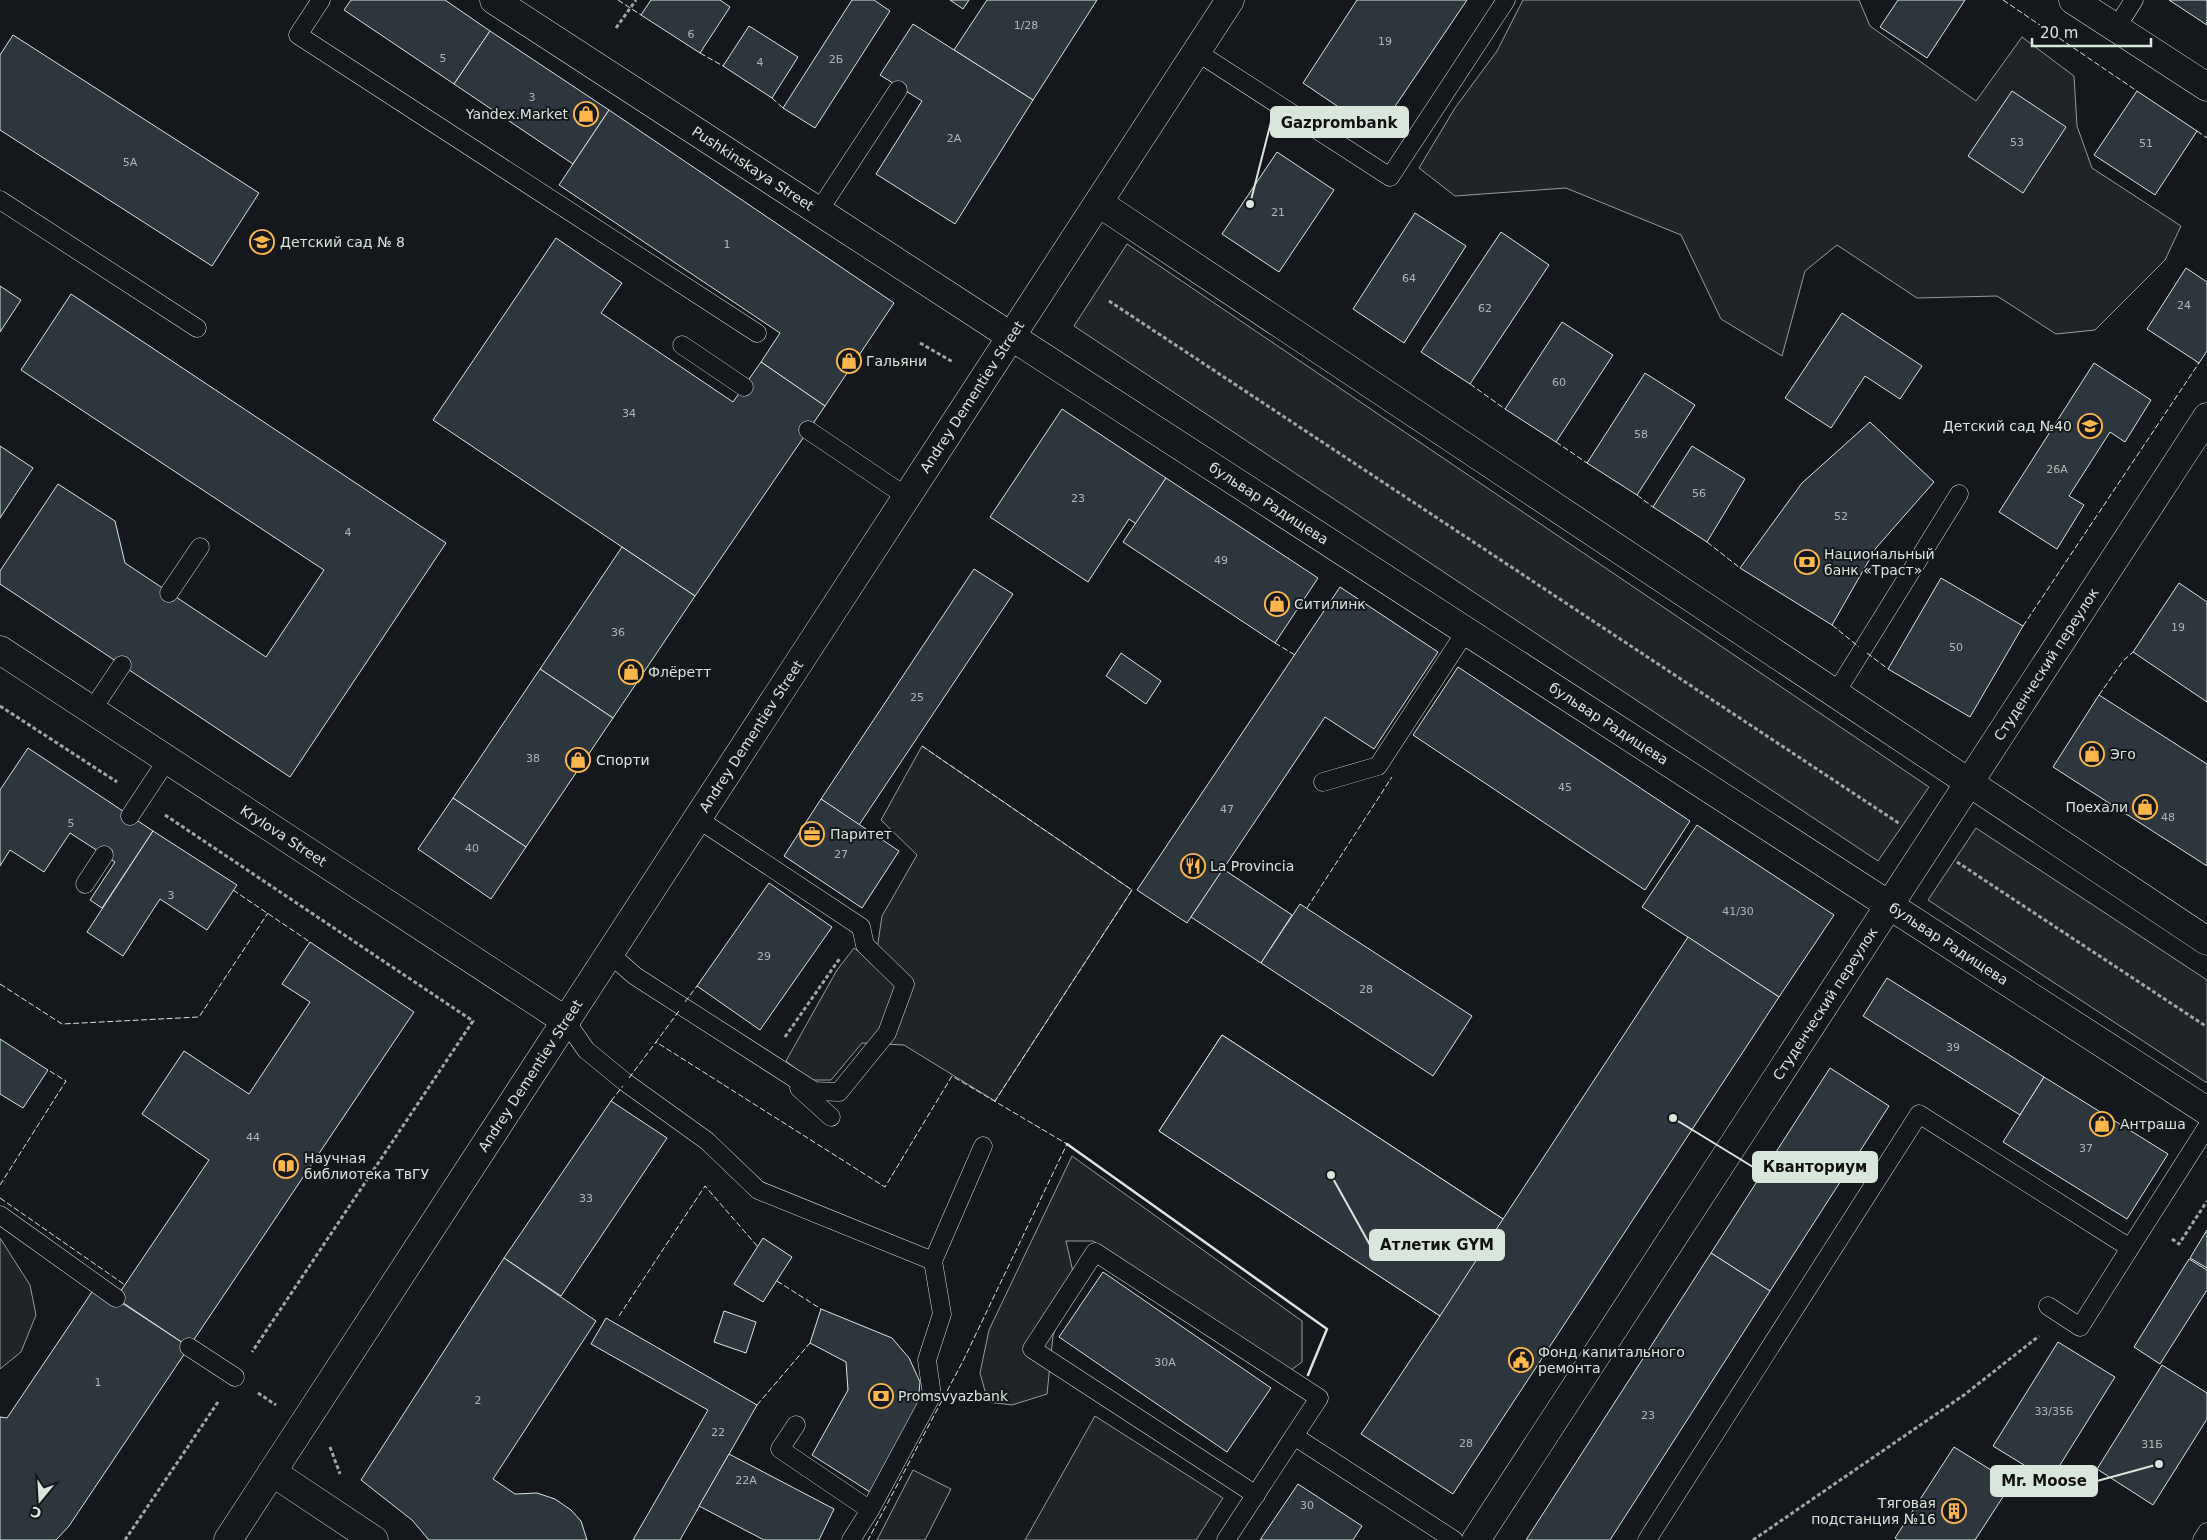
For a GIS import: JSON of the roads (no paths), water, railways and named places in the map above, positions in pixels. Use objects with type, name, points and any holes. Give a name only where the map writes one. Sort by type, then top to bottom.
[{"type":"street","name":"Pushkinskaya Street","points":[[494,0],[1012,337]]},
{"type":"street","name":"Andrey Dementiev Street","points":[[228,1540],[1230,0]]},
{"type":"street","points":[[2073,0],[2207,87]]},
{"type":"street","points":[[1099,203],[2207,942]]},
{"type":"street","name":"бульвар Радищева","points":[[1012,337],[2207,1111]]},
{"type":"street","name":"Студенческий переулок","points":[[1476,1540],[2207,417]]},
{"type":"street","name":"Krylova Street","points":[[0,650],[566,1021]]},
{"type":"street","points":[[272,1472],[374,1540]]},
{"type":"lane","points":[[320,0],[298,35],[757,333]]},
{"type":"lane","points":[[1197,52],[1390,177],[1506,0]]},
{"type":"lane","points":[[2116,28],[2134,0]]},
{"type":"lane","points":[[818,212],[898,90]]},
{"type":"lane","points":[[0,200],[197,328]]},
{"type":"lane","points":[[682,345],[744,387]]},
{"type":"lane","points":[[808,430],[907,497]]},
{"type":"lane","points":[[1835,694],[1959,494]]},
{"type":"lane","points":[[169,593],[200,547]]},
{"type":"lane","points":[[1323,782],[1378,766],[1466,631]]},
{"type":"lane","points":[[92,710],[122,665]]},
{"type":"lane","points":[[130,816],[166,760]]},
{"type":"lane","points":[[610,954],[635,976],[814,1091],[839,1092],[887,1033],[905,984],[865,945],[861,927],[698,819]]},
{"type":"lane","points":[[85,884],[104,855]]},
{"type":"lane","points":[[566,1021],[586,1050],[625,1082],[707,1141],[758,1190],[933,1261]]},
{"type":"lane","points":[[772,1063],[830,1117]]},
{"type":"lane","points":[[1647,1540],[1919,1114],[2130,1248]]},
{"type":"lane","points":[[2048,1306],[2080,1327],[2207,1127]]},
{"type":"lane","points":[[851,1540],[870,1510],[932,1394],[927,1360],[942,1314],[933,1261],[983,1146]]},
{"type":"lane","points":[[0,1215],[116,1298]]},
{"type":"lane","points":[[1226,1540],[1256,1495],[1319,1398],[1095,1252],[1032,1349],[1256,1495]]},
{"type":"lane","points":[[189,1347],[235,1377]]},
{"type":"lane","points":[[796,1425],[780,1449],[870,1510]]},
{"type":"lane","points":[[1294,1436],[1454,1540]]},
{"type":"lane","points":[[2202,1540],[2207,1532]]},
{"type":"place","name":"Yandex.Market","points":[[586,114]]},
{"type":"place","name":"Gazprombank","points":[[1250,204]]},
{"type":"place","name":"Детский сад № 8","points":[[262,242]]},
{"type":"place","name":"Гальяни","points":[[849,361]]},
{"type":"place","name":"Детский сад №40","points":[[2090,426]]},
{"type":"place","name":"Национальный банк «Траст»","points":[[1807,562]]},
{"type":"place","name":"Ситилинк","points":[[1277,604]]},
{"type":"place","name":"Флёретт","points":[[631,672]]},
{"type":"place","name":"Эго","points":[[2092,754]]},
{"type":"place","name":"Спорти","points":[[578,760]]},
{"type":"place","name":"Поехали","points":[[2145,807]]},
{"type":"place","name":"Паритет","points":[[812,834]]},
{"type":"place","name":"La Provincia","points":[[1193,866]]},
{"type":"place","name":"Кванториум","points":[[1673,1118]]},
{"type":"place","name":"Антраша","points":[[2102,1124]]},
{"type":"place","name":"Научная библиотека ТвГУ","points":[[286,1166]]},
{"type":"place","name":"Атлетик GYM","points":[[1331,1175]]},
{"type":"place","name":"Фонд капитального ремонта","points":[[1521,1360]]},
{"type":"place","name":"Promsvyazbank","points":[[881,1396]]},
{"type":"place","name":"Mr. Moose","points":[[2159,1464]]},
{"type":"place","name":"Тяговая подстанция №16","points":[[1954,1511]]}]
